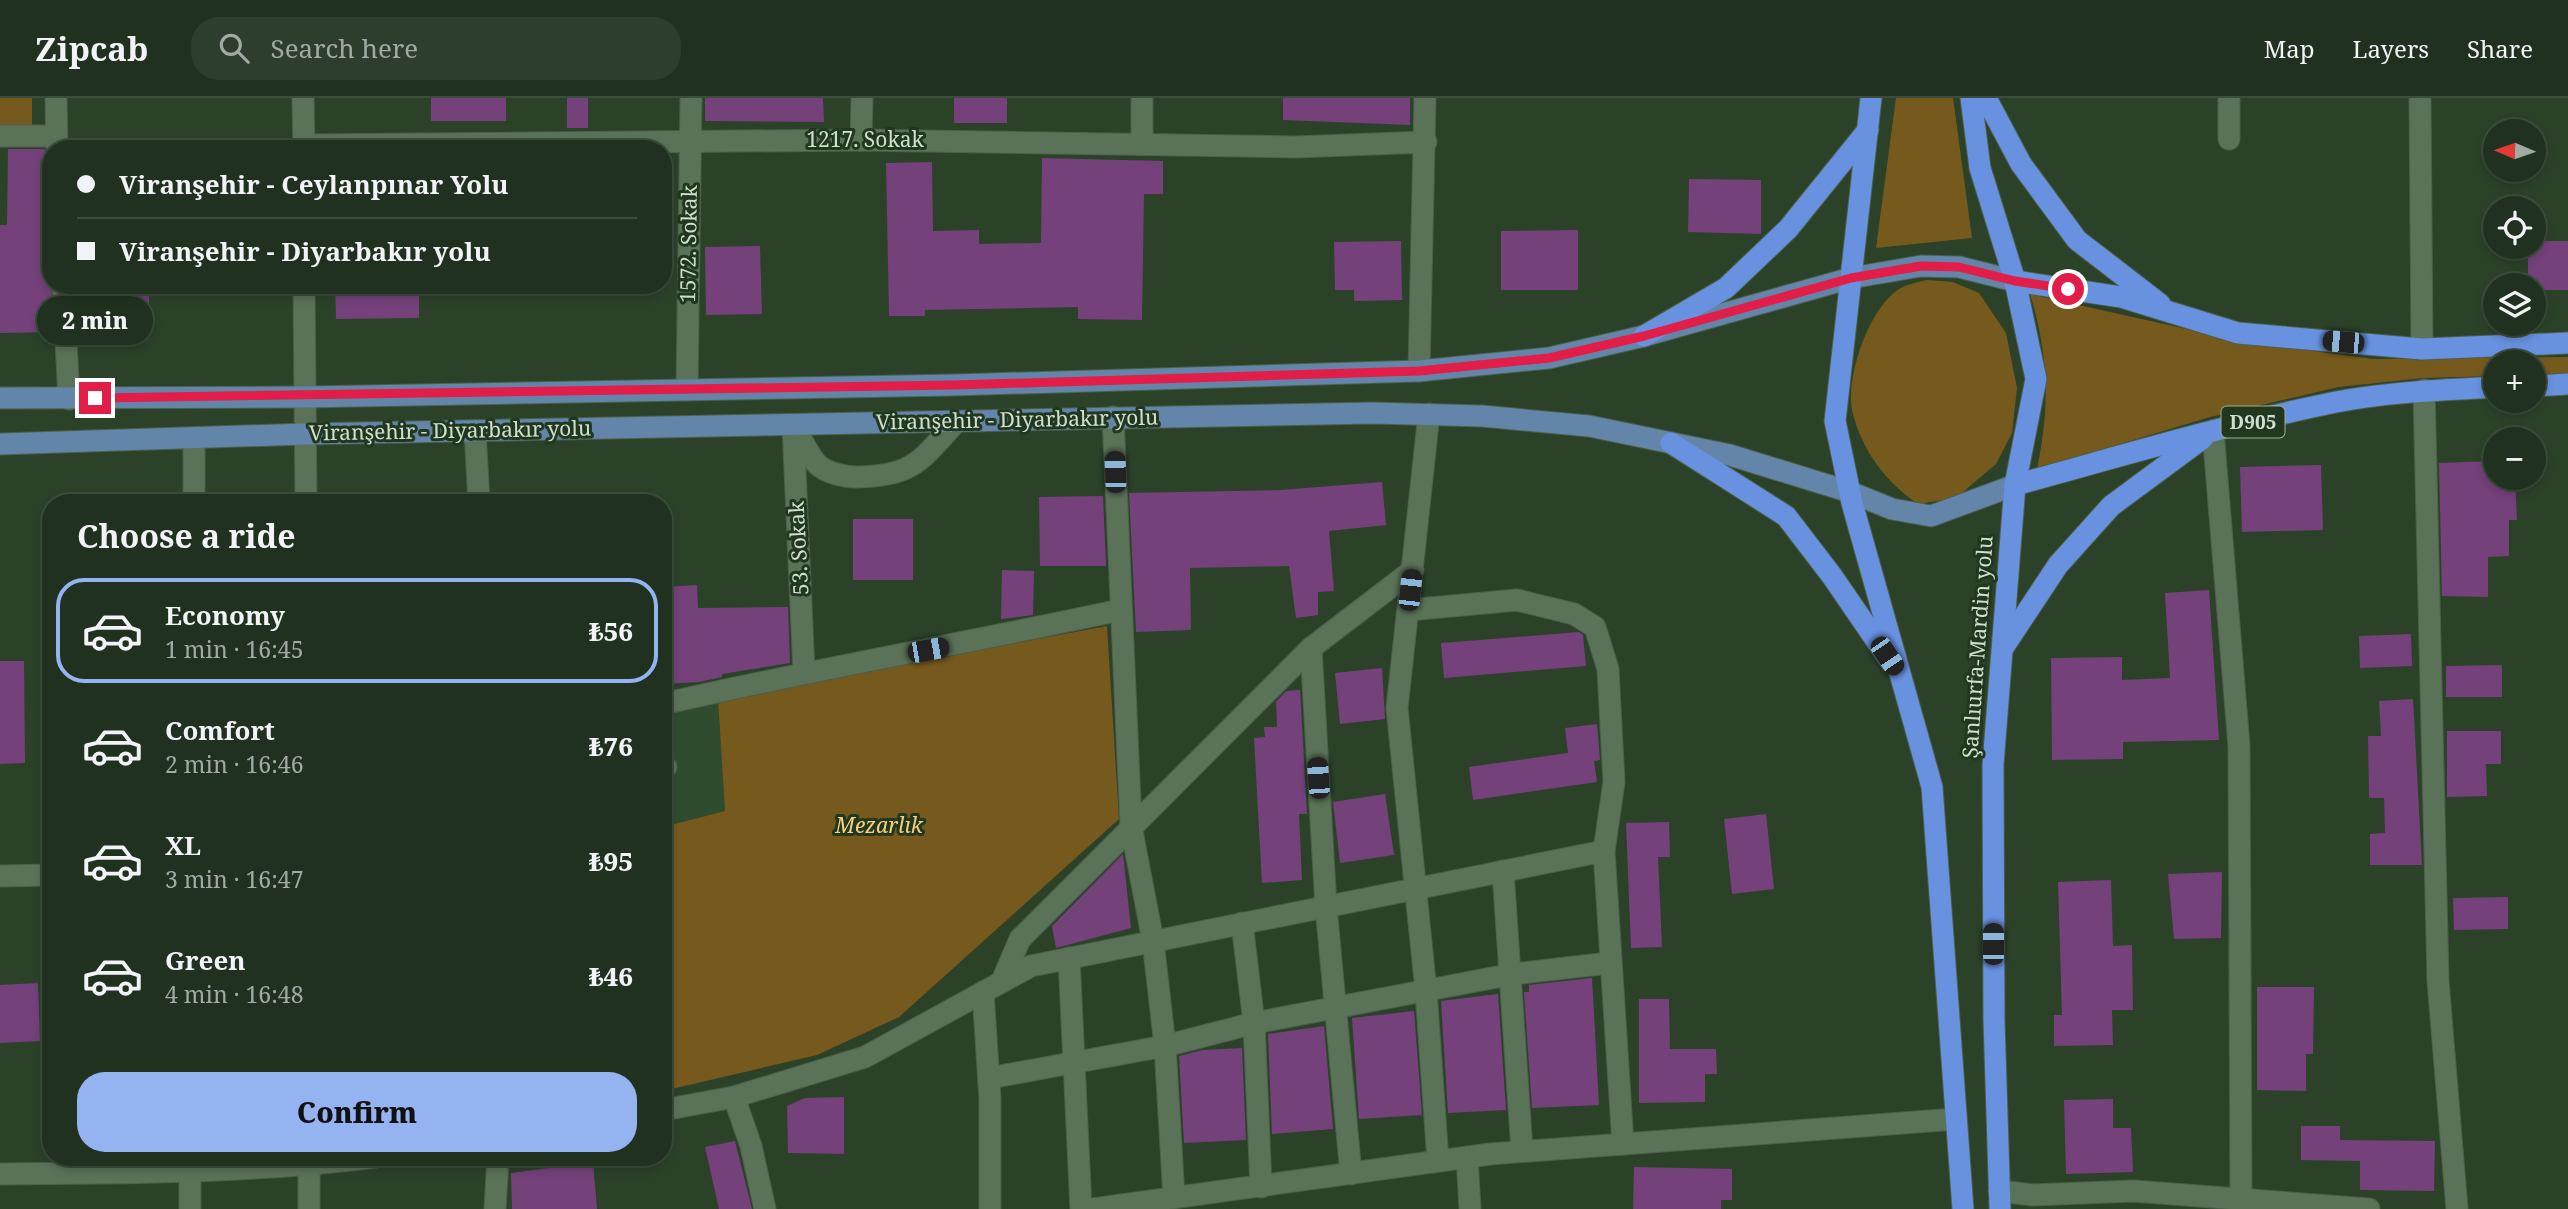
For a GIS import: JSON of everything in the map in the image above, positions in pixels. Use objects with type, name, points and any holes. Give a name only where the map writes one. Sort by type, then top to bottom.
[{"type":"highway","points":[[1871,98],[1835,421],[1850,492],[1932,787],[1962,1209]]},
{"type":"highway","name":"Şanlıurfa-Mardin yolu","points":[[1971,98],[1980,168],[2015,281],[2036,379],[2015,485],[1993,765],[1994,1020],[1999,1200]]},
{"type":"highway","points":[[1986,98],[2021,164],[2077,240],[2170,312]]},
{"type":"highway","points":[[1644,336],[1726,288],[1788,229],[1868,130]]},
{"type":"highway","points":[[2015,281],[2121,297],[2238,333],[2422,349],[2568,343]]},
{"type":"highway","points":[[2546,385],[2568,384]]},
{"type":"highway","name":"D905","points":[[2015,485],[2214,431],[2338,402],[2424,390],[2483,388]]},
{"type":"highway","points":[[2002,650],[2058,565],[2111,506],[2214,431]]},
{"type":"highway","points":[[1671,443],[1786,516],[1832,576],[1900,676]]},
{"type":"main road","name":"Viranşehir - Diyarbakır yolu","points":[[0,398],[305,397],[687,390],[1153,381],[1419,371],[1549,358],[1644,336],[1851,278],[1921,266],[1959,267],[2015,281]]},
{"type":"main road","name":"Viranşehir - Diyarbakır yolu","points":[[0,444],[305,434],[1113,417],[1429,414],[1590,425],[1730,455],[1850,492],[1892,509],[1930,516],[2015,485]]},
{"type":"street","points":[[56,98],[57,140]]},
{"type":"street","points":[[303,98],[304,140]]},
{"type":"street","name":"1572. Sokak","points":[[687,390],[691,98]]},
{"type":"street","points":[[860,140],[862,98]]},
{"type":"street","points":[[1142,98],[1142,142]]},
{"type":"street","points":[[1419,371],[1425,98]]},
{"type":"street","points":[[2229,98],[2229,139]]},
{"type":"street","points":[[2420,98],[2422,349]]},
{"type":"street","points":[[0,136],[42,141]]},
{"type":"street","name":"1217. Sokak","points":[[672,140],[1142,142],[1296,147],[1426,142]]},
{"type":"street","points":[[63,294],[69,399]]},
{"type":"street","points":[[304,294],[306,494]]},
{"type":"street","points":[[2424,390],[2438,981],[2457,1209]]},
{"type":"street","points":[[1429,414],[1397,708],[1404,792],[1417,888],[1438,1161]]},
{"type":"street","points":[[1113,417],[1131,826],[1153,941],[1165,1046],[1174,1198]]},
{"type":"street","points":[[793,425],[818,465],[845,477],[867,477],[901,473],[922,459],[957,421]]},
{"type":"street","name":"53. Sokak","points":[[793,425],[804,671]]},
{"type":"street","points":[[475,431],[479,494]]},
{"type":"street","points":[[2214,431],[2239,746],[2241,1198]]},
{"type":"street","points":[[194,438],[194,494]]},
{"type":"street","points":[[1002,981],[1020,939],[1131,826],[1311,648],[1412,570]]},
{"type":"street","points":[[1408,610],[1517,600],[1574,614],[1595,627],[1608,669],[1613,770],[1604,851],[1609,963],[1623,1143]]},
{"type":"street","points":[[672,702],[804,671],[953,646],[1120,610]]},
{"type":"street","points":[[1311,648],[1326,907],[1351,1174]]},
{"type":"street","points":[[672,1108],[734,1097],[865,1057],[1031,966],[1604,851]]},
{"type":"street","points":[[1503,871],[1513,974],[1522,1151]]},
{"type":"street","points":[[0,876],[42,875]]},
{"type":"street","points":[[1242,923],[1254,1023],[1261,1187]]},
{"type":"street","points":[[1069,958],[1081,1209]]},
{"type":"street","points":[[989,1078],[1165,1046],[1254,1023],[1513,974],[1609,963]]},
{"type":"street","points":[[983,992],[989,1078],[990,1209]]},
{"type":"street","points":[[734,1097],[751,1146],[765,1209]]},
{"type":"street","points":[[1093,1209],[1522,1151],[1956,1119]]},
{"type":"street","points":[[1467,1157],[1470,1209]]},
{"type":"street","points":[[0,1174],[152,1166]]},
{"type":"street","points":[[190,1166],[190,1209]]},
{"type":"street","points":[[309,1166],[309,1209]]},
{"type":"street","points":[[495,1209],[497,1166]]},
{"type":"street","points":[[1999,1200],[2033,1195],[2133,1191],[2369,1209]]},
{"type":"shaded area","points":[[718,699],[725,811],[672,825],[672,708]]},
{"type":"green space","points":[[0,98],[32,98],[32,130],[0,128]]},
{"type":"green space","points":[[1896,98],[1953,98],[1972,238],[1876,248]]},
{"type":"green space","points":[[1927,280],[1953,282],[1979,293],[2006,333],[2017,388],[2012,433],[1996,464],[1956,498],[1918,504],[1896,486],[1877,465],[1857,428],[1851,399],[1856,363],[1869,327],[1879,310],[1889,297],[1901,288]]},
{"type":"green space","points":[[2030,294],[2240,341],[2373,359],[2483,358],[2483,376],[2423,378],[2339,387],[2210,417],[2037,469],[2046,402],[2044,360]]},
{"type":"green space","points":[[2546,357],[2568,357],[2568,374],[2546,375]]},
{"type":"green space","name":"Mezarlık","points":[[1107,626],[1119,819],[899,1017],[817,1055],[672,1089],[672,825],[725,811],[718,699]]},
{"type":"building","points":[[431,98],[506,98],[506,121],[431,121]]},
{"type":"building","points":[[567,98],[588,98],[588,128],[567,128]]},
{"type":"building","points":[[705,98],[823,98],[824,122],[705,121]]},
{"type":"building","points":[[954,98],[1007,98],[1007,123],[954,123]]},
{"type":"building","points":[[1283,98],[1410,98],[1410,125],[1283,120]]},
{"type":"building","points":[[8,149],[42,149],[42,294],[52,294],[52,332],[0,333],[0,225],[7,225]]},
{"type":"building","points":[[1042,158],[1163,161],[1163,194],[1144,194],[1142,320],[1078,319],[1078,307],[925,310],[925,316],[889,316],[886,163],[932,162],[933,231],[979,230],[979,244],[1041,243]]},
{"type":"building","points":[[1689,179],[1761,180],[1761,234],[1688,232]]},
{"type":"building","points":[[1578,230],[1578,290],[1501,290],[1501,231]]},
{"type":"building","points":[[1401,241],[1402,300],[1354,301],[1354,290],[1335,290],[1334,242]]},
{"type":"building","points":[[2546,241],[2568,241],[2568,290],[2546,290],[2546,273],[2528,273],[2528,259],[2546,259]]},
{"type":"building","points":[[760,246],[762,314],[706,315],[705,247]]},
{"type":"building","points":[[77,294],[149,294],[149,334],[79,335]]},
{"type":"building","points":[[335,294],[419,294],[419,318],[336,319]]},
{"type":"building","points":[[2483,461],[2483,490],[2516,490],[2517,520],[2509,520],[2509,556],[2488,557],[2488,597],[2442,596],[2439,463]]},
{"type":"building","points":[[2321,465],[2323,530],[2242,532],[2240,467]]},
{"type":"building","points":[[1382,482],[1386,525],[1329,531],[1334,591],[1318,592],[1318,615],[1296,618],[1289,566],[1190,568],[1191,630],[1136,632],[1129,493],[1280,490]]},
{"type":"building","points":[[1103,496],[1106,566],[1040,566],[1039,497]]},
{"type":"building","points":[[853,519],[913,519],[913,580],[853,580]]},
{"type":"building","points":[[1002,570],[1034,571],[1033,615],[1001,619]]},
{"type":"building","points":[[697,585],[698,608],[788,607],[790,663],[722,674],[722,677],[699,682],[672,684],[672,586]]},
{"type":"building","points":[[2209,590],[2219,740],[2123,742],[2123,759],[2052,760],[2051,658],[2122,657],[2122,680],[2170,678],[2165,593]]},
{"type":"building","points":[[1579,632],[1583,635],[1586,666],[1444,678],[1441,643]]},
{"type":"building","points":[[2411,634],[2412,666],[2360,668],[2359,636]]},
{"type":"building","points":[[0,661],[24,661],[25,763],[0,764]]},
{"type":"building","points":[[2502,665],[2502,697],[2446,697],[2446,666]]},
{"type":"building","points":[[1382,668],[1385,719],[1340,724],[1335,673]]},
{"type":"building","points":[[1300,690],[1307,814],[1299,814],[1302,880],[1262,883],[1254,738],[1265,737],[1264,727],[1277,727],[1276,702],[1286,691]]},
{"type":"building","points":[[2413,699],[2422,865],[2370,865],[2370,834],[2385,833],[2384,798],[2369,798],[2368,736],[2381,736],[2379,701]]},
{"type":"building","points":[[1597,724],[1600,760],[1594,761],[1597,782],[1473,800],[1469,767],[1568,753],[1565,728]]},
{"type":"building","points":[[2447,731],[2501,731],[2501,764],[2486,764],[2487,796],[2447,797]]},
{"type":"building","points":[[1385,794],[1394,855],[1340,863],[1333,802]]},
{"type":"building","points":[[1766,814],[1774,889],[1732,894],[1724,819]]},
{"type":"building","points":[[1669,822],[1670,857],[1658,857],[1662,947],[1631,948],[1626,823]]},
{"type":"building","points":[[1123,854],[1131,928],[1056,948],[1052,926]]},
{"type":"building","points":[[2222,872],[2221,938],[2174,939],[2168,874]]},
{"type":"building","points":[[2111,880],[2113,946],[2132,945],[2133,1010],[2112,1010],[2113,1045],[2054,1046],[2054,1015],[2062,1015],[2058,882]]},
{"type":"building","points":[[2508,897],[2508,929],[2454,930],[2453,898]]},
{"type":"building","points":[[1592,978],[1599,1105],[1532,1108],[1524,992],[1529,992],[1529,985]]},
{"type":"building","points":[[38,983],[40,1041],[0,1043],[0,985]]},
{"type":"building","points":[[2257,987],[2314,987],[2313,1054],[2306,1054],[2306,1091],[2257,1090]]},
{"type":"building","points":[[1498,994],[1506,1110],[1448,1113],[1441,1001]]},
{"type":"building","points":[[1639,999],[1669,999],[1670,1049],[1716,1049],[1717,1074],[1705,1074],[1705,1102],[1639,1103]]},
{"type":"building","points":[[1414,1011],[1422,1115],[1359,1119],[1352,1018]]},
{"type":"building","points":[[1324,1026],[1333,1129],[1272,1134],[1268,1034]]},
{"type":"building","points":[[1242,1048],[1246,1140],[1184,1143],[1179,1056],[1203,1050]]},
{"type":"building","points":[[844,1097],[844,1154],[788,1153],[787,1106],[805,1098]]},
{"type":"building","points":[[2113,1099],[2113,1128],[2131,1128],[2133,1172],[2066,1174],[2064,1100]]},
{"type":"building","points":[[2301,1126],[2340,1126],[2340,1140],[2435,1141],[2434,1191],[2360,1190],[2360,1161],[2301,1160]]},
{"type":"building","points":[[735,1141],[752,1209],[719,1209],[705,1147]]},
{"type":"building","points":[[563,1166],[593,1166],[597,1209],[512,1209],[511,1173]]},
{"type":"building","points":[[1634,1167],[1732,1169],[1732,1200],[1721,1200],[1721,1209],[1633,1209]]},
{"type":"route","points":[[95,398],[1153,381],[1419,371],[1549,358],[1644,336],[1851,278],[1921,266],[1959,267],[2015,281],[2068,289]]}]
